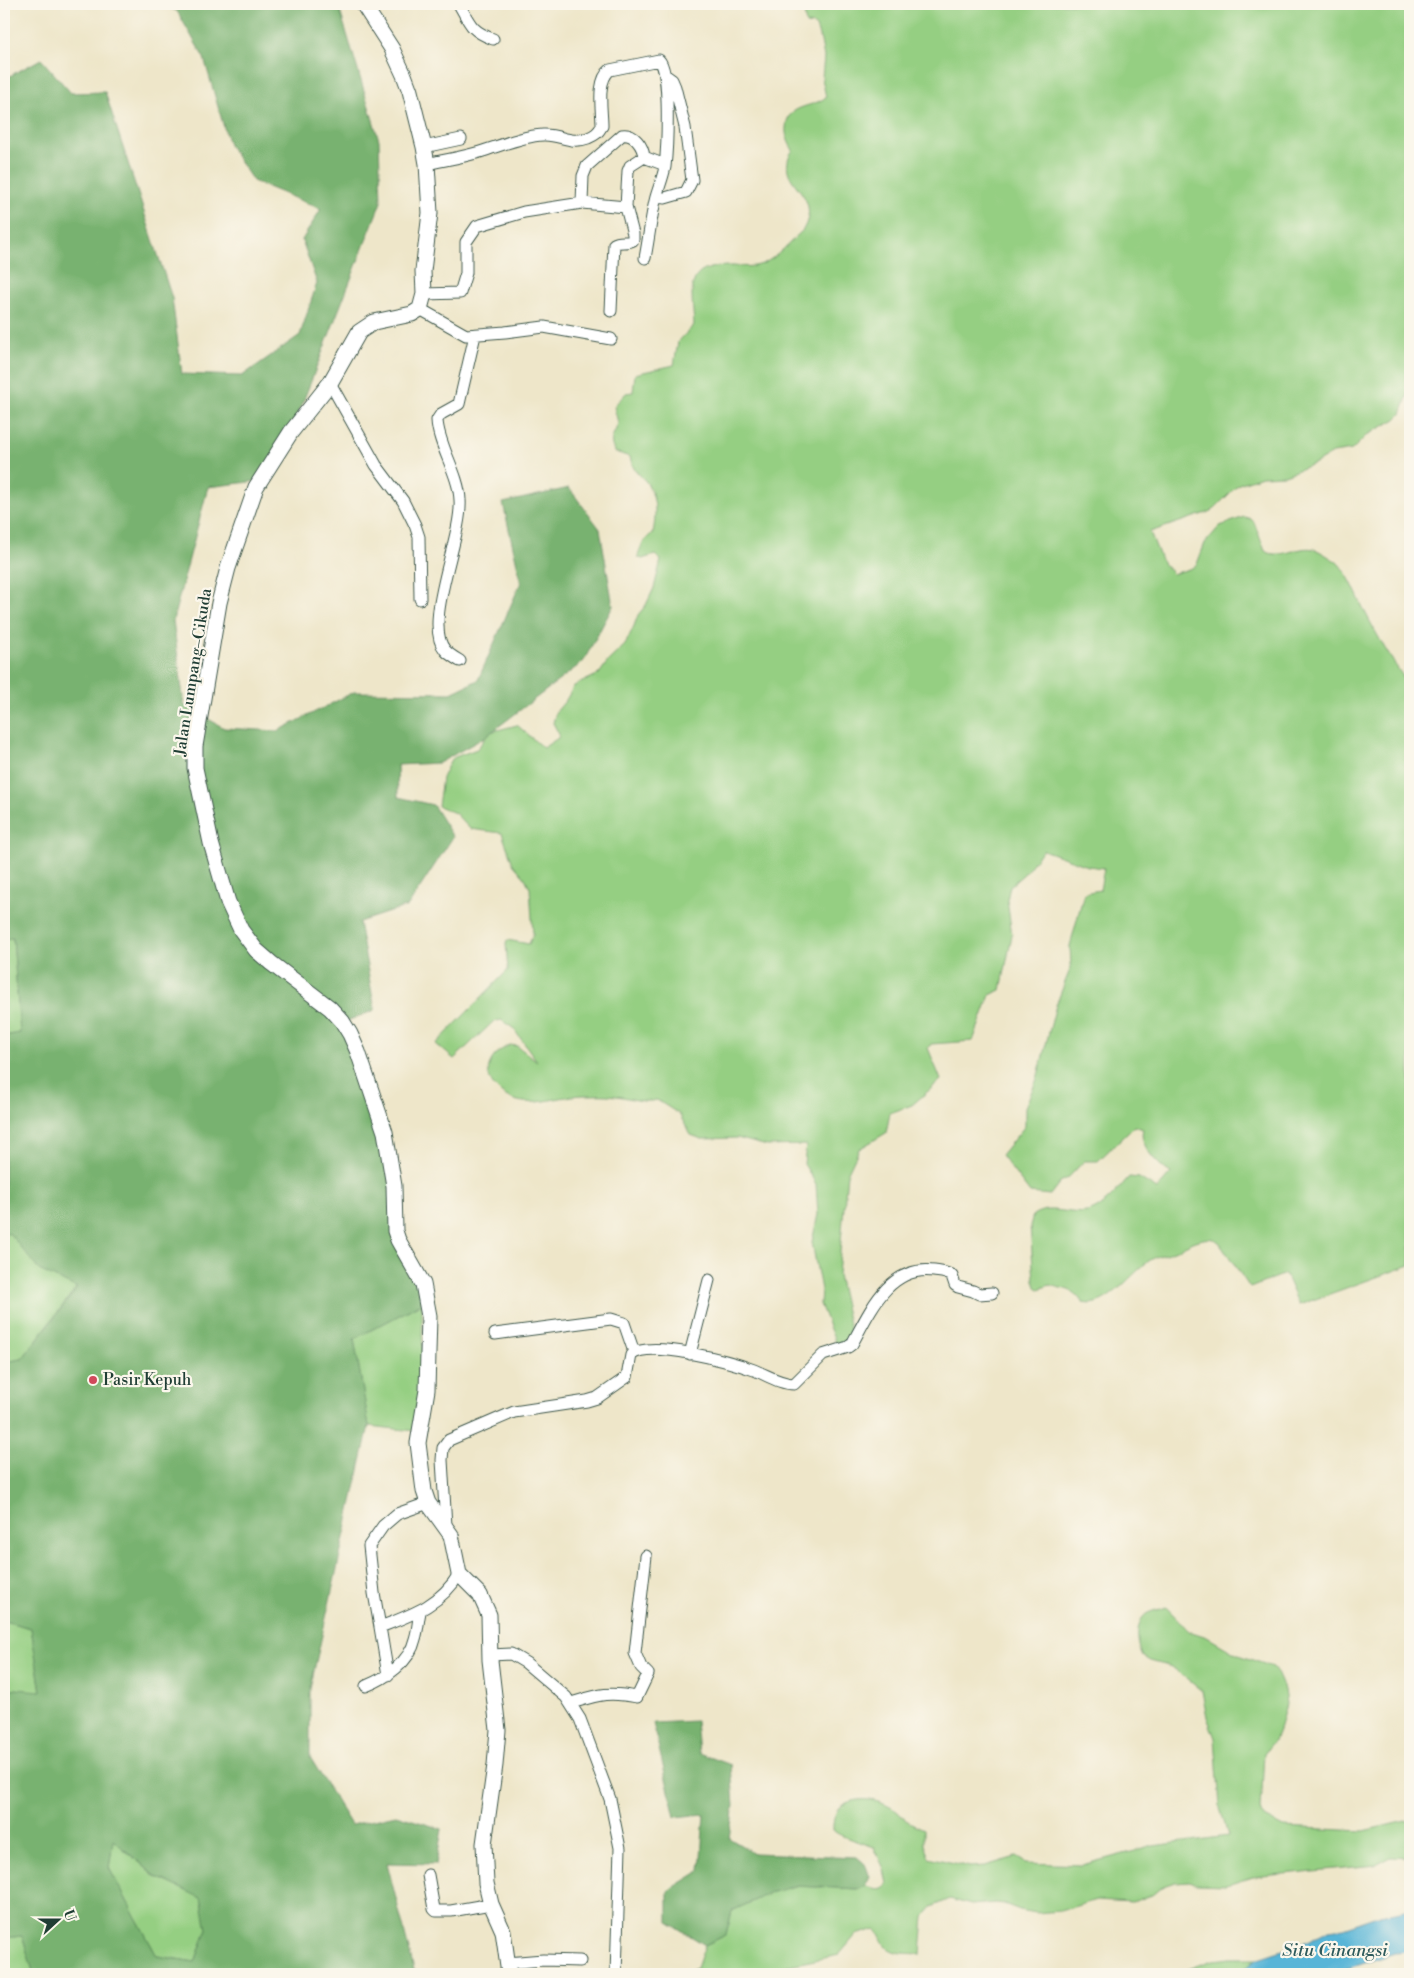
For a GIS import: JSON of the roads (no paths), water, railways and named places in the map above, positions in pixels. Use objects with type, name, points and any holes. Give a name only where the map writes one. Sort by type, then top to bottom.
[{"type":"street","points":[[363,4],[392,50],[404,74],[424,147],[430,213],[423,271],[422,302]]},
{"type":"street","points":[[458,4],[473,29],[479,34],[493,39]]},
{"type":"street","points":[[427,164],[477,153],[524,138],[551,135],[571,141],[580,141],[595,135],[602,126],[602,84],[606,73],[610,70],[659,60],[662,63],[665,75],[667,113],[665,165],[656,197],[645,258]]},
{"type":"street","points":[[656,197],[665,198],[686,192],[692,180],[685,126],[675,87],[672,80],[665,75]]},
{"type":"street","points":[[582,203],[583,176],[587,166],[622,134],[632,136],[637,141],[644,151],[644,157]]},
{"type":"street","points":[[424,147],[461,140]]},
{"type":"street","points":[[644,157],[665,165]]},
{"type":"street","points":[[612,311],[614,244],[633,240],[626,208],[628,171],[630,166],[644,157]]},
{"type":"street","points":[[422,302],[460,293],[466,272],[466,242],[477,226],[524,212],[582,203],[626,208]]},
{"type":"street","points":[[422,302],[466,334],[475,335],[544,327],[611,339]]},
{"type":"street","name":"Jalan Lumpang–Cikuda","points":[[422,302],[412,314],[374,322],[359,332],[330,384],[291,432],[256,487],[228,568],[219,603],[196,746],[195,768],[211,843],[228,902],[241,930],[256,950],[330,1008],[342,1021],[358,1052],[385,1132],[394,1186],[395,1231],[398,1240],[423,1284],[429,1316],[427,1390],[418,1443],[424,1491],[428,1502],[446,1526],[450,1535],[459,1574]]},
{"type":"street","points":[[460,661],[444,650],[439,633],[440,598],[454,549],[460,500],[437,420],[440,414],[459,404],[475,335]]},
{"type":"street","points":[[330,384],[376,465],[402,501],[415,525],[419,537],[420,599]]},
{"type":"street","points":[[446,1526],[442,1460],[443,1448],[449,1440],[514,1412],[596,1398],[628,1377],[630,1359],[634,1352],[643,1349],[662,1349],[690,1354],[728,1362],[786,1384],[794,1384],[823,1355],[852,1344],[883,1292],[906,1273],[925,1270],[948,1273],[952,1276],[955,1285],[958,1287],[979,1294],[992,1293]]},
{"type":"street","points":[[690,1354],[709,1280]]},
{"type":"street","points":[[495,1334],[611,1319],[624,1323],[634,1352]]},
{"type":"street","points":[[388,1675],[374,1593],[370,1546],[383,1526],[397,1514],[428,1502]]},
{"type":"street","points":[[570,1704],[604,1694],[617,1693],[636,1697],[640,1693],[648,1674],[641,1667],[635,1653],[646,1556]]},
{"type":"street","points":[[380,1627],[420,1612],[453,1584],[459,1574],[480,1595],[485,1603],[489,1615],[498,1730],[484,1844],[486,1882],[491,1904],[503,1931],[508,1969],[543,1960],[580,1961]]},
{"type":"street","points":[[366,1686],[388,1675],[408,1655],[415,1641],[420,1612]]},
{"type":"street","points":[[491,1655],[511,1654],[526,1663],[566,1697],[580,1719],[610,1799],[620,1848],[616,1974]]},
{"type":"street","points":[[428,1875],[434,1909],[436,1911],[451,1911],[491,1904]]},
{"type":"water","name":"Situ Cinangsi","points":[[1410,1909],[1410,1952],[1395,1953],[1330,1974],[1241,1974],[1258,1958],[1301,1944],[1329,1930],[1343,1928],[1381,1915]]},
{"type":"place","name":"Pasir Kepuh","points":[[93,1380]]}]
